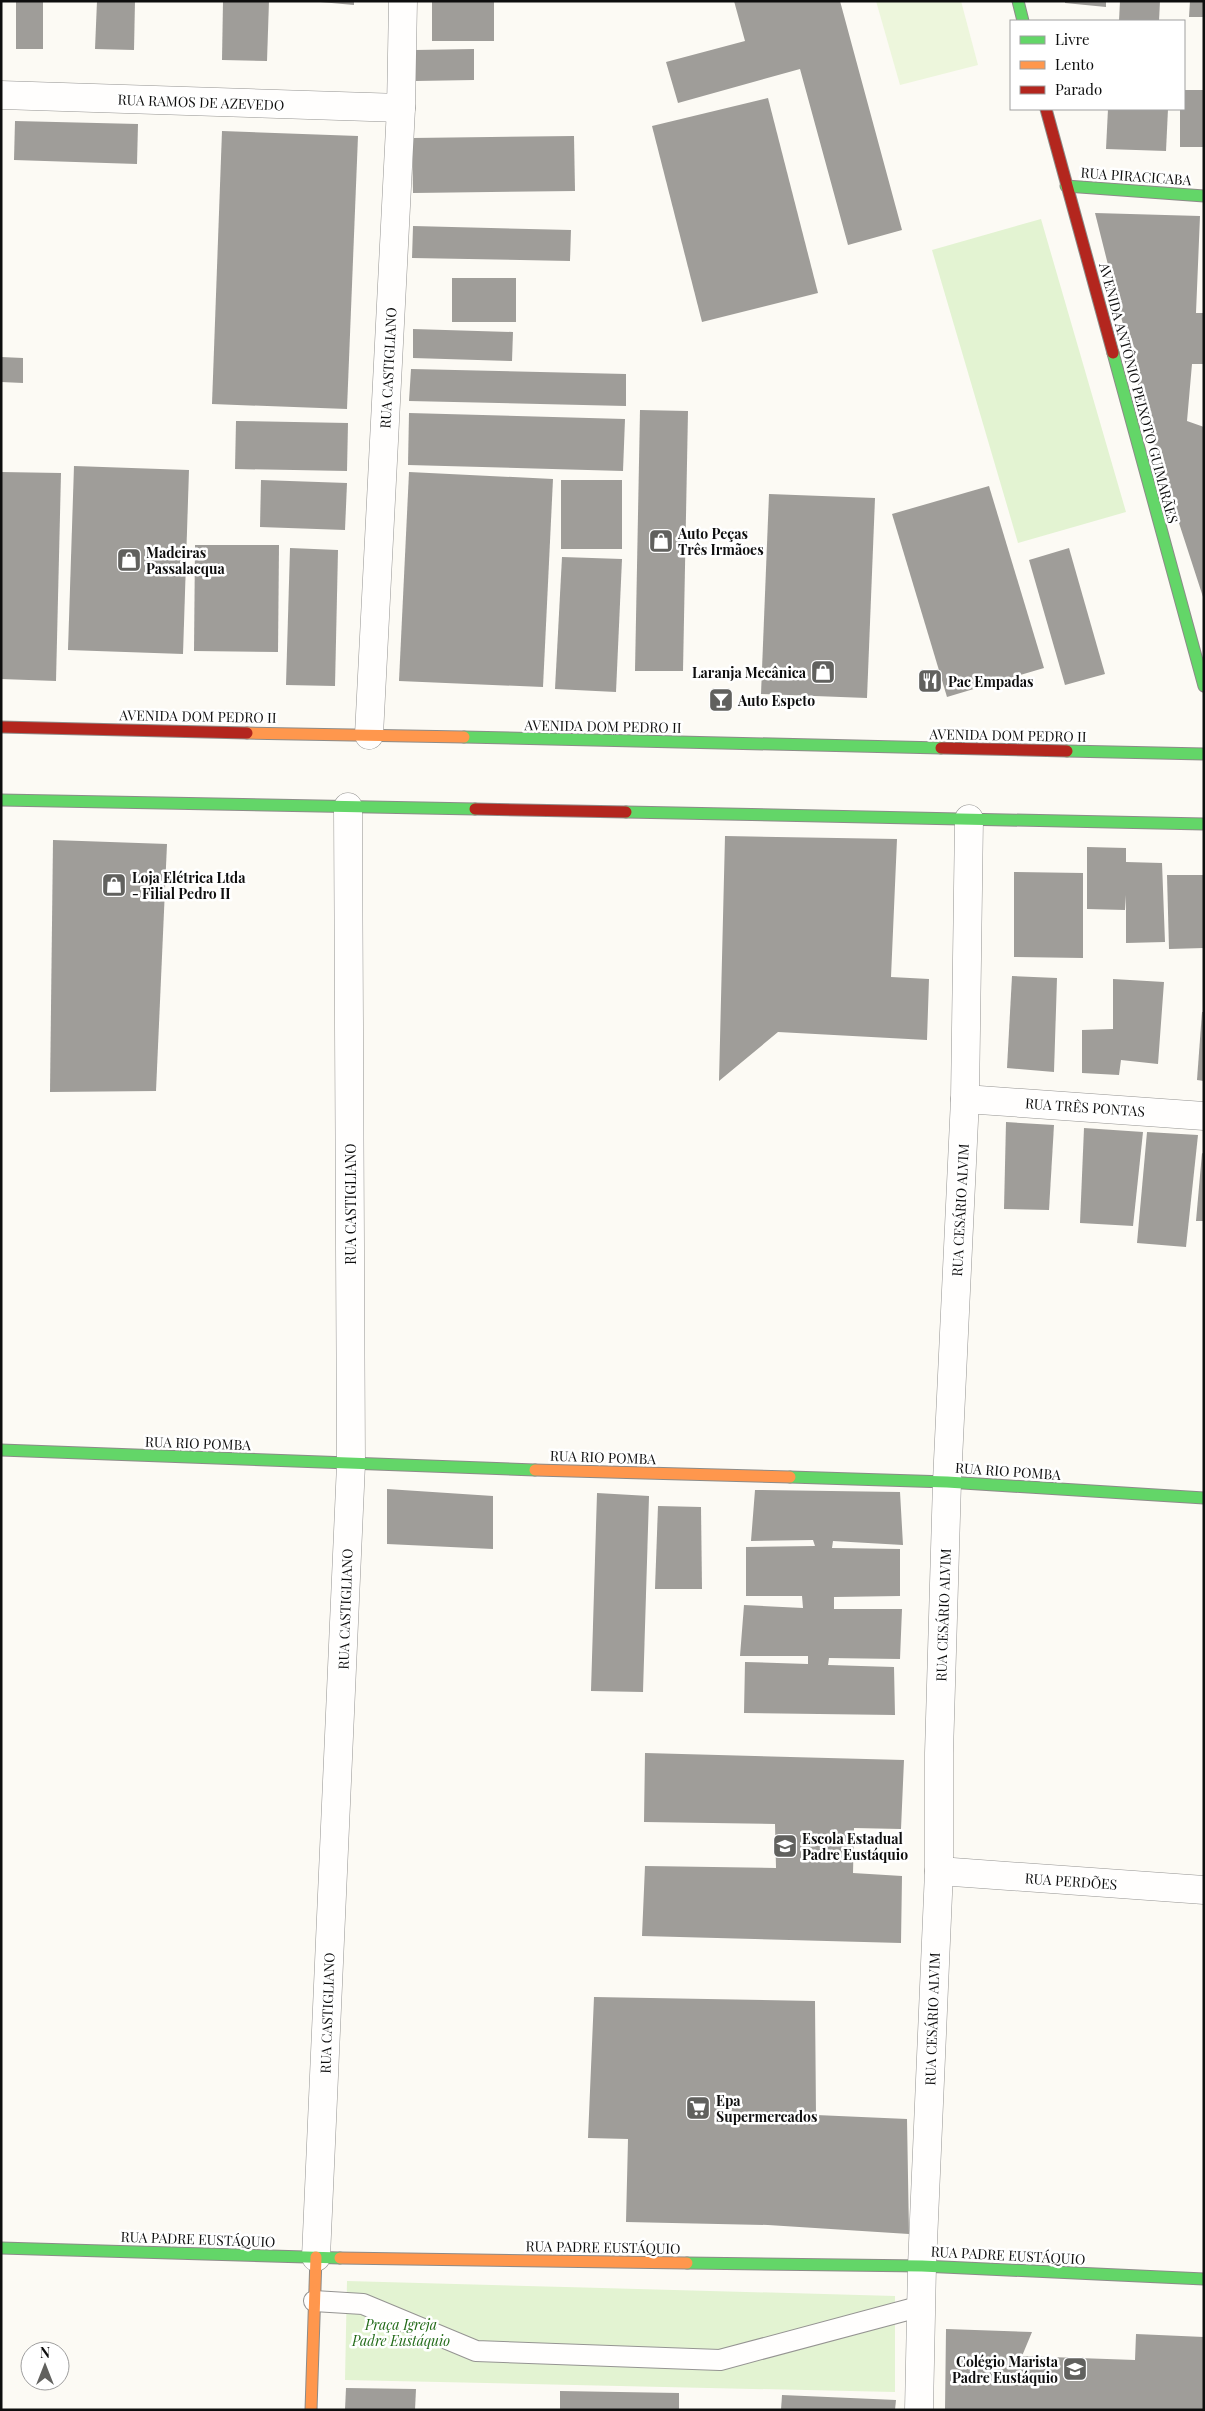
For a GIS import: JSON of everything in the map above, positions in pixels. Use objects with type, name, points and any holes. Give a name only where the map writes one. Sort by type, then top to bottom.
[{"type":"main road","points":[[1018,1],[1023,20]]},
{"type":"main road","name":"AVENIDA ANTÔNIO PEIXOTO GUIMARÃES","points":[[1046,110],[1204,686]]},
{"type":"main road","name":"RUA PIRACICABA","points":[[1066,186],[1204,196]]},
{"type":"main road","name":"AVENIDA DOM PEDRO II","points":[[1,727],[1204,754]]},
{"type":"main road","points":[[1,800],[1204,824]]},
{"type":"main road","name":"RUA RIO POMBA","points":[[1,1450],[351,1464],[947,1482],[1204,1498]]},
{"type":"main road","name":"RUA PADRE EUSTÁQUIO","points":[[1,2248],[316,2258],[922,2266],[1204,2279]]},
{"type":"main road","name":"RUA CASTIGLIANO","points":[[311,2410],[316,2258]]},
{"type":"street","name":"RUA CASTIGLIANO","points":[[369,735],[401,108],[403,1]]},
{"type":"street","name":"RUA RAMOS DE AZEVEDO","points":[[1,95],[401,108]]},
{"type":"street","name":"RUA CASTIGLIANO","points":[[316,2258],[351,1464],[348,807]]},
{"type":"street","name":"RUA CESÁRIO ALVIM","points":[[919,2410],[922,2266],[939,1871],[938,1753],[947,1482],[965,1099],[969,820]]},
{"type":"street","name":"RUA TRÊS PONTAS","points":[[965,1099],[1204,1116]]},
{"type":"street","name":"RUA PERDÕES","points":[[939,1871],[1204,1890]]},
{"type":"lane","points":[[314,2301],[363,2304],[476,2351],[720,2360],[922,2306]]},
{"type":"green space","points":[[876,1],[961,1],[978,65],[900,85]]},
{"type":"green space","points":[[1041,219],[1126,512],[1018,543],[932,250]]},
{"type":"green space","name":"Praça Igreja Padre Eustáquio","points":[[347,2281],[895,2296],[895,2392],[345,2380]]},
{"type":"building","points":[[16,1],[43,1],[43,49],[16,49]]},
{"type":"building","points":[[97,1],[135,1],[134,50],[95,49]]},
{"type":"building","points":[[223,1],[269,1],[267,61],[222,60]]},
{"type":"building","points":[[309,1],[354,1],[354,5]]},
{"type":"building","points":[[734,1],[840,1],[902,230],[848,245],[800,69],[678,103],[666,62],[745,41]]},
{"type":"building","points":[[1065,1],[1106,1],[1106,7],[1065,3]]},
{"type":"building","points":[[1120,1],[1160,1],[1159,20],[1119,20]]},
{"type":"building","points":[[1190,1],[1204,1],[1204,17],[1189,17]]},
{"type":"building","points":[[432,2],[494,2],[494,41],[432,41]]},
{"type":"building","points":[[474,49],[474,80],[415,81],[415,50]]},
{"type":"building","points":[[1185,90],[1204,90],[1204,147],[1180,147],[1180,110],[1185,110]]},
{"type":"building","points":[[768,98],[818,293],[702,322],[652,126]]},
{"type":"building","points":[[1108,110],[1168,110],[1166,151],[1106,149]]},
{"type":"building","points":[[15,121],[138,124],[137,164],[14,160]]},
{"type":"building","points":[[222,131],[358,136],[347,409],[212,404]]},
{"type":"building","points":[[574,136],[575,191],[413,193],[412,138]]},
{"type":"building","points":[[1095,213],[1200,216],[1196,313],[1204,313],[1204,364],[1192,364],[1187,421],[1204,427],[1204,600],[1152,440]]},
{"type":"building","points":[[413,226],[571,230],[570,261],[412,258]]},
{"type":"building","points":[[452,278],[516,278],[516,322],[452,322]]},
{"type":"building","points":[[413,329],[513,332],[512,361],[413,358]]},
{"type":"building","points":[[1,357],[23,358],[23,383],[1,382]]},
{"type":"building","points":[[411,369],[626,374],[626,406],[409,401]]},
{"type":"building","name":"Auto Peças Três Irmãoes","points":[[640,410],[688,411],[683,671],[635,671]]},
{"type":"building","points":[[409,413],[625,419],[623,471],[408,465]]},
{"type":"building","points":[[236,421],[348,423],[347,471],[235,469]]},
{"type":"building","name":"Madeiras Passalacqua","points":[[74,466],[189,470],[183,654],[68,650]]},
{"type":"building","points":[[1,472],[61,473],[56,681],[1,679]]},
{"type":"building","points":[[409,472],[553,479],[543,687],[399,681]]},
{"type":"building","points":[[261,480],[347,483],[345,530],[260,527]]},
{"type":"building","points":[[561,480],[622,480],[622,549],[561,549]]},
{"type":"building","points":[[989,486],[1044,668],[947,697],[892,514]]},
{"type":"building","points":[[769,494],[875,498],[867,698],[761,694]]},
{"type":"building","points":[[195,545],[279,545],[278,652],[194,651]]},
{"type":"building","points":[[290,548],[338,550],[335,686],[286,685]]},
{"type":"building","points":[[1069,548],[1105,674],[1065,685],[1029,560]]},
{"type":"building","points":[[562,557],[622,559],[616,692],[555,689]]},
{"type":"building","points":[[725,836],[897,839],[891,977],[929,979],[927,1040],[778,1032],[719,1081]]},
{"type":"building","points":[[53,840],[167,844],[156,1091],[50,1092]]},
{"type":"building","points":[[1087,847],[1126,848],[1126,862],[1162,863],[1165,942],[1126,943],[1126,895],[1125,910],[1087,909]]},
{"type":"building","points":[[1014,872],[1083,873],[1083,958],[1014,957]]},
{"type":"building","points":[[1167,875],[1204,875],[1204,948],[1169,949]]},
{"type":"building","points":[[1012,976],[1057,978],[1054,1072],[1007,1068]]},
{"type":"building","points":[[1113,979],[1164,982],[1158,1064],[1121,1060],[1119,1075],[1082,1073],[1082,1030],[1113,1029]]},
{"type":"building","points":[[1202,1012],[1204,1012],[1204,1081],[1197,1080]]},
{"type":"building","points":[[1006,1122],[1054,1125],[1049,1210],[1004,1209]]},
{"type":"building","points":[[1084,1128],[1143,1132],[1133,1226],[1080,1223]]},
{"type":"building","points":[[1147,1132],[1198,1135],[1186,1247],[1137,1243]]},
{"type":"building","points":[[1202,1153],[1204,1154],[1204,1221],[1196,1221]]},
{"type":"building","points":[[387,1489],[493,1496],[493,1549],[387,1544]]},
{"type":"building","points":[[755,1490],[900,1492],[903,1545],[833,1541],[832,1548],[900,1549],[900,1596],[834,1597],[834,1609],[902,1609],[900,1659],[829,1658],[828,1665],[894,1667],[895,1715],[744,1713],[745,1662],[808,1664],[808,1656],[740,1656],[744,1605],[803,1608],[802,1596],[746,1596],[746,1547],[815,1546],[813,1540],[751,1541]]},
{"type":"building","points":[[597,1493],[649,1496],[643,1692],[591,1691]]},
{"type":"building","points":[[658,1506],[701,1507],[702,1589],[655,1589]]},
{"type":"building","name":"Escola Estadual Padre Eustáquio","points":[[645,1753],[904,1760],[901,1829],[854,1828],[853,1873],[902,1876],[901,1943],[642,1936],[645,1866],[776,1868],[775,1824],[644,1822]]},
{"type":"building","points":[[594,1997],[815,2001],[816,2115],[907,2119],[909,2234],[768,2225],[626,2222],[628,2139],[588,2138]]},
{"type":"building","points":[[946,2329],[1032,2332],[1022,2356],[1135,2360],[1136,2334],[1204,2337],[1204,2410],[945,2410]]},
{"type":"building","points":[[346,2388],[416,2389],[415,2410],[345,2410]]},
{"type":"building","points":[[560,2391],[679,2393],[679,2410],[560,2410]]},
{"type":"building","points":[[782,2395],[896,2400],[895,2410],[781,2410]]},
{"type":"traffic: fast","points":[[1018,1],[1023,20]]},
{"type":"traffic: fast","points":[[1066,186],[1204,196]]},
{"type":"traffic: fast","points":[[1113,353],[1204,686]]},
{"type":"traffic: fast","points":[[464,737],[941,748]]},
{"type":"traffic: fast","points":[[1067,751],[1204,754]]},
{"type":"traffic: fast","points":[[1,800],[475,809]]},
{"type":"traffic: fast","points":[[626,812],[1204,824]]},
{"type":"traffic: fast","points":[[1,1450],[535,1470]]},
{"type":"traffic: fast","points":[[790,1477],[947,1482],[1204,1498]]},
{"type":"traffic: fast","points":[[1,2248],[340,2258]]},
{"type":"traffic: fast","points":[[687,2263],[922,2266],[1204,2279]]},
{"type":"traffic: slow","points":[[247,733],[464,737]]},
{"type":"traffic: slow","points":[[535,1470],[790,1477]]},
{"type":"traffic: slow","points":[[311,2410],[316,2257]]},
{"type":"traffic: slow","points":[[340,2258],[687,2263]]},
{"type":"traffic: jam","points":[[1046,110],[1113,353]]},
{"type":"traffic: jam","points":[[1,727],[247,733]]},
{"type":"traffic: jam","points":[[941,748],[1067,751]]},
{"type":"traffic: jam","points":[[475,809],[626,812]]},
{"type":"place","name":"Auto Peças Três Irmãoes","points":[[661,541]]},
{"type":"place","name":"Madeiras Passalacqua","points":[[129,560]]},
{"type":"place","name":"Laranja Mecânica","points":[[823,672]]},
{"type":"place","name":"Pac Empadas","points":[[930,681]]},
{"type":"place","name":"Auto Espeto","points":[[721,700]]},
{"type":"place","name":"Loja Elétrica Ltda - Filial Pedro II","points":[[114,885]]},
{"type":"place","name":"Escola Estadual Padre Eustáquio","points":[[785,1846]]},
{"type":"place","name":"Epa Supermercados","points":[[698,2108]]},
{"type":"place","name":"Colégio Marista Padre Eustáquio","points":[[1075,2369]]}]
